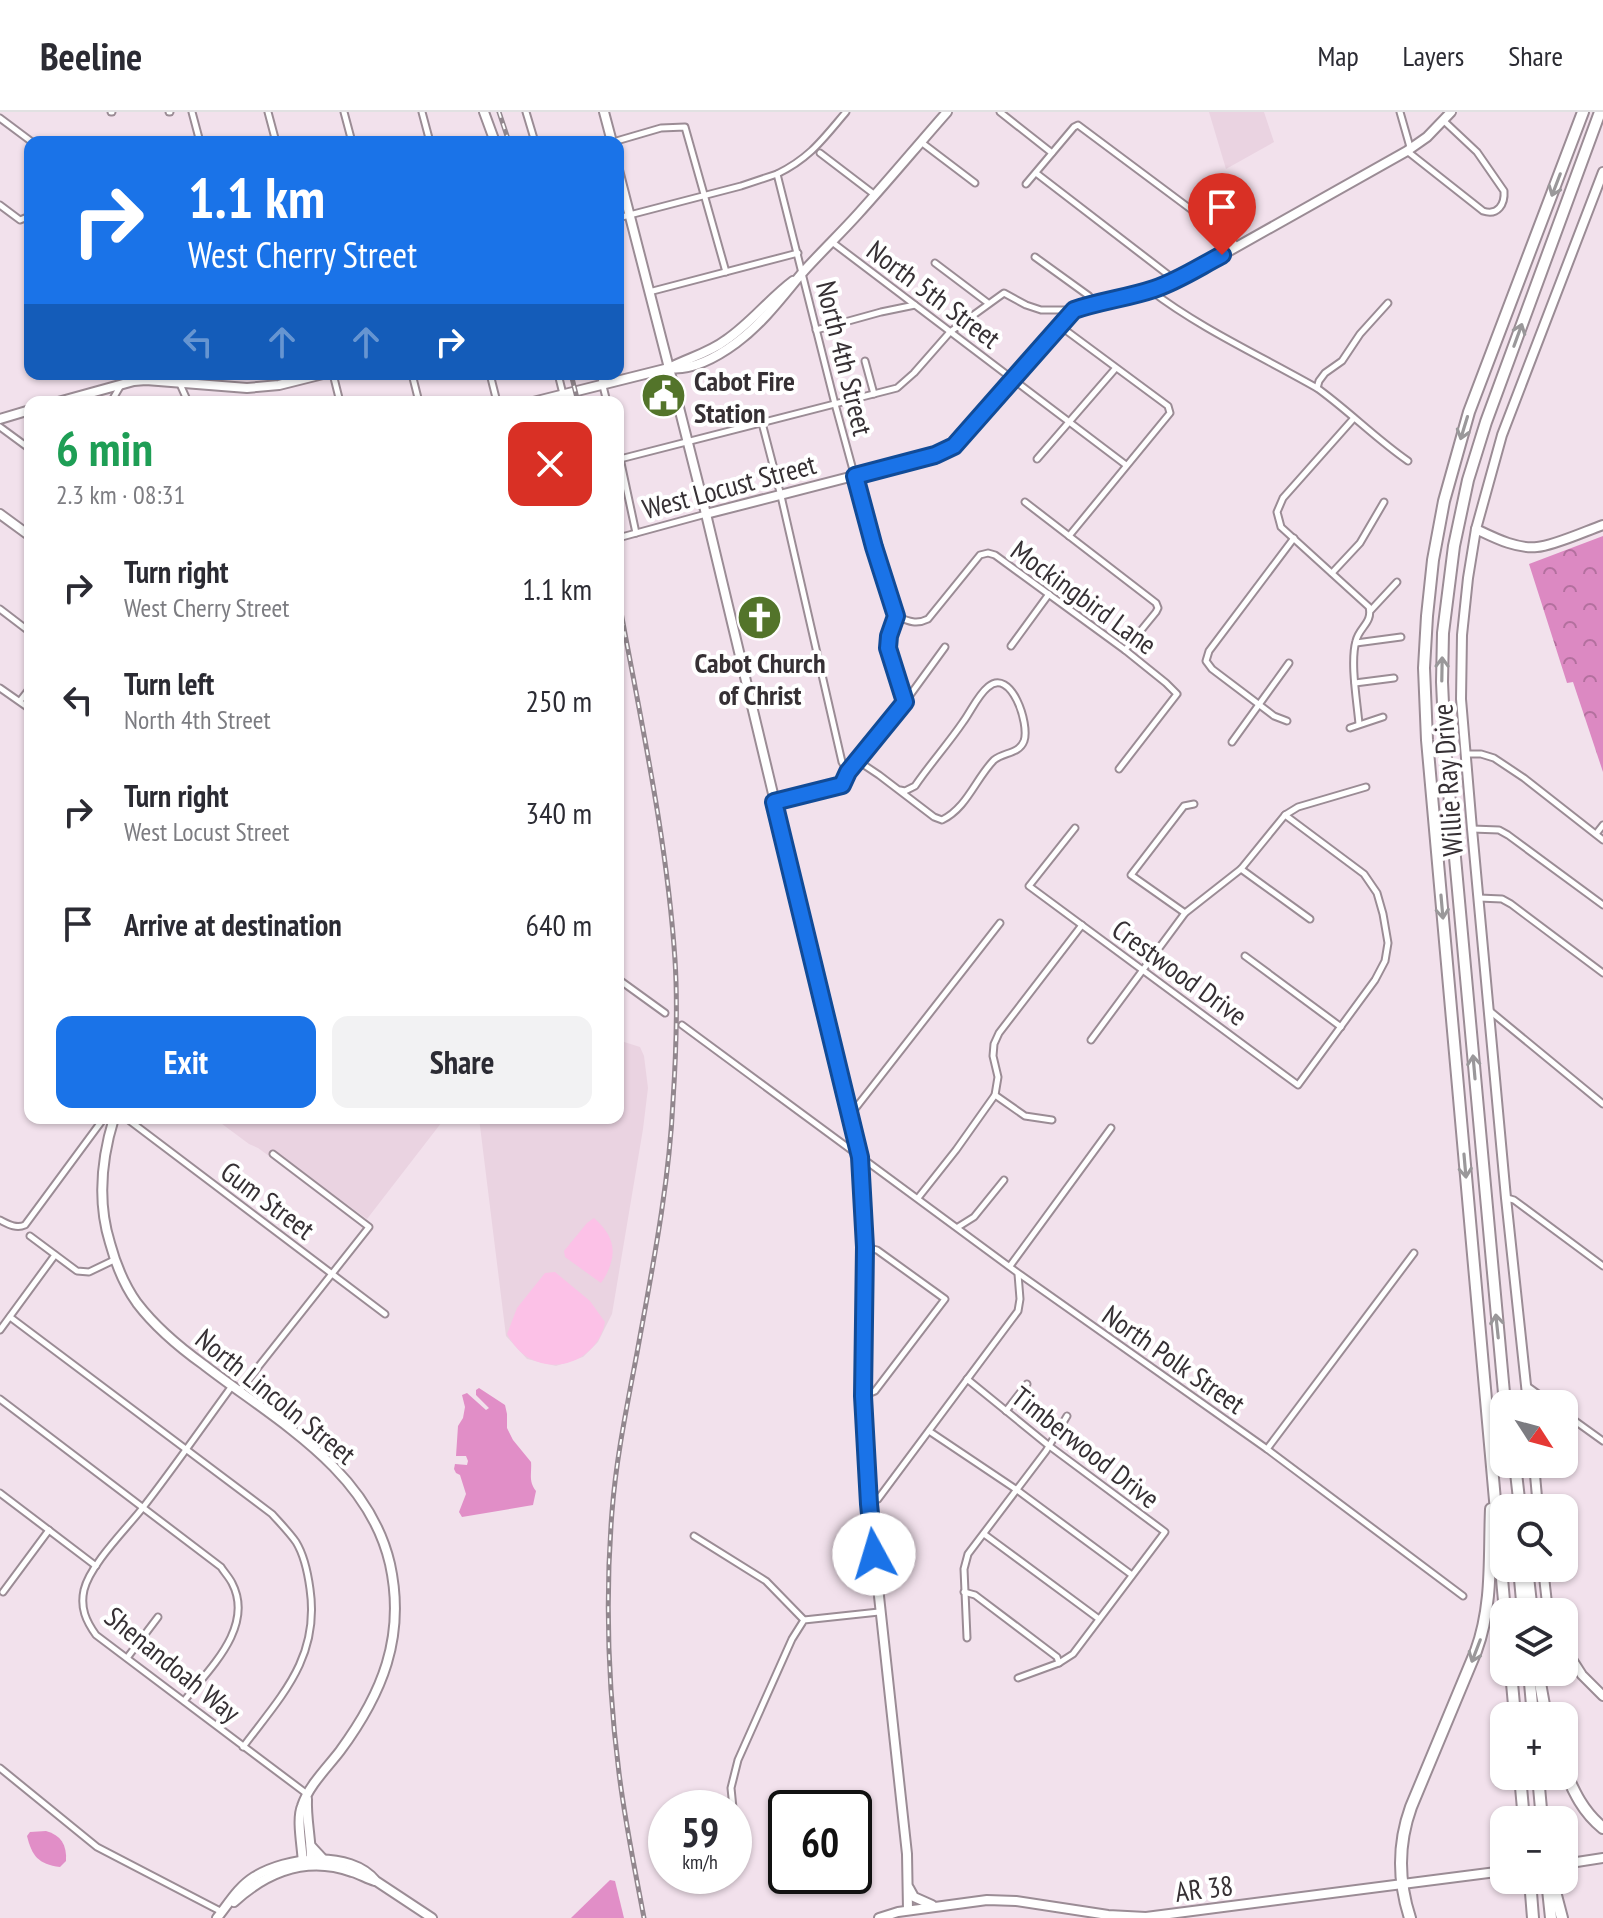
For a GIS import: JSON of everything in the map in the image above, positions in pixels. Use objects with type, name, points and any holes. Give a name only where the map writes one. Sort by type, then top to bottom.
[{"type":"highway","points":[[1490,1440],[1427,740],[1424,668],[1427,616],[1444,501],[1469,412],[1583,112]]},
{"type":"highway","points":[[1504,1390],[1445,748],[1443,633],[1454,546],[1468,480],[1486,422],[1600,112]]},
{"type":"highway","points":[[1410,1918],[1402,1884],[1402,1849],[1409,1814],[1484,1626],[1489,1594],[1492,1478]]},
{"type":"highway","points":[[1493,1478],[1504,1598]]},
{"type":"highway","points":[[1574,1790],[1583,1809],[1603,1828]]},
{"type":"highway","points":[[1531,1894],[1533,1918]]},
{"type":"highway","points":[[1550,1894],[1551,1918]]},
{"type":"highway","points":[[1554,1894],[1562,1918]]},
{"type":"street","points":[[192,112],[198,136]]},
{"type":"street","points":[[268,112],[274,136]]},
{"type":"street","points":[[344,112],[350,136]]},
{"type":"street","points":[[422,112],[428,136]]},
{"type":"street","points":[[484,112],[493,136]]},
{"type":"street","points":[[526,112],[533,136]]},
{"type":"street","points":[[604,112],[611,136]]},
{"type":"street","points":[[624,217],[777,177],[808,154],[846,112]]},
{"type":"street","points":[[624,379],[669,368],[703,354],[742,328],[778,292],[803,273],[947,112]]},
{"type":"street","points":[[1000,112],[1052,153]]},
{"type":"street","points":[[1400,112],[1409,150],[1483,211],[1490,214],[1496,212],[1502,205],[1504,191],[1477,152],[1444,121]]},
{"type":"street","name":"West Locust Street","points":[[624,536],[935,455],[954,446],[1074,310],[1176,281],[1409,150],[1427,137],[1451,112]]},
{"type":"street","points":[[0,118],[24,136]]},
{"type":"street","points":[[1026,184],[1078,125],[1232,240],[1236,247]]},
{"type":"street","points":[[624,139],[661,128],[685,127],[726,272]]},
{"type":"street","points":[[921,142],[975,183]]},
{"type":"street","points":[[820,153],[875,195]]},
{"type":"street","name":"Willie Ray Drive","points":[[1527,1390],[1472,829],[1461,699],[1462,635],[1476,529],[1502,435],[1603,172]]},
{"type":"street","points":[[1036,173],[1176,281]]},
{"type":"street","name":"North 4th Street","points":[[777,177],[835,404],[896,616],[888,648],[905,702]]},
{"type":"street","points":[[624,195],[689,442],[860,1157],[865,1247],[863,1396],[869,1504],[901,1797],[909,1887],[908,1914]]},
{"type":"street","points":[[0,205],[20,220],[24,218]]},
{"type":"street","name":"North 5th Street","points":[[832,242],[1126,465]]},
{"type":"street","points":[[649,292],[798,253]]},
{"type":"street","points":[[1035,257],[1089,296],[1093,303]]},
{"type":"street","points":[[935,263],[988,303]]},
{"type":"street","points":[[1150,290],[1231,341],[1317,388],[1389,449],[1408,461]]},
{"type":"street","points":[[624,458],[897,388],[950,332],[1004,293],[1041,310],[1074,310]]},
{"type":"street","points":[[1317,388],[1325,373],[1342,361],[1360,334],[1388,303]]},
{"type":"street","points":[[816,330],[915,305]]},
{"type":"street","points":[[1059,326],[1168,406],[1170,413],[1069,536]]},
{"type":"street","points":[[865,361],[874,394]]},
{"type":"street","points":[[1037,459],[1115,369]]},
{"type":"street","points":[[79,396],[146,380],[247,388],[299,380]]},
{"type":"street","points":[[602,380],[606,396]]},
{"type":"street","points":[[570,396],[620,380]]},
{"type":"street","points":[[115,396],[122,384]]},
{"type":"street","points":[[0,419],[24,412]]},
{"type":"street","points":[[1354,418],[1283,498],[1278,507],[1278,518],[1281,527],[1366,603],[1371,611]]},
{"type":"street","points":[[762,423],[842,762],[848,772]]},
{"type":"street","points":[[0,427],[24,445]]},
{"type":"street","points":[[624,478],[636,533]]},
{"type":"street","points":[[1025,502],[1161,608],[1125,650]]},
{"type":"street","points":[[1332,573],[1360,543],[1384,502]]},
{"type":"street","points":[[0,514],[24,532]]},
{"type":"street","points":[[1476,529],[1507,543],[1539,547],[1603,525]]},
{"type":"street","points":[[1287,721],[1274,716],[1212,669],[1206,661],[1209,651],[1294,538]]},
{"type":"street","name":"Mockingbird Lane","points":[[896,616],[920,623],[928,619],[980,555],[995,555],[1125,650],[1177,694],[1119,769]]},
{"type":"street","points":[[1359,724],[1355,683],[1356,643],[1371,611],[1397,582]]},
{"type":"street","points":[[1011,646],[1049,594]]},
{"type":"street","points":[[0,609],[24,627]]},
{"type":"street","points":[[1356,643],[1401,637]]},
{"type":"street","points":[[774,802],[842,785],[848,772],[945,647]]},
{"type":"street","points":[[1232,742],[1289,663]]},
{"type":"street","points":[[1355,683],[1394,678]]},
{"type":"street","points":[[858,761],[934,817],[942,820],[971,793],[994,761],[1021,746],[1025,727],[1017,698],[1012,692],[997,683],[991,683],[985,689],[915,786],[915,802]]},
{"type":"street","points":[[0,688],[24,704]]},
{"type":"street","points":[[20,701],[24,696]]},
{"type":"street","points":[[1350,728],[1383,717]]},
{"type":"street","points":[[1466,754],[1494,758],[1603,840]]},
{"type":"street","points":[[900,790],[915,786]]},
{"type":"street","points":[[1091,1040],[1185,913],[1241,869],[1285,815],[1298,807],[1366,787]]},
{"type":"street","points":[[1185,913],[1131,875],[1184,806],[1194,804]]},
{"type":"street","points":[[1245,956],[1341,1027],[1385,961],[1388,943],[1383,914],[1377,893],[1364,874],[1285,815]]},
{"type":"street","points":[[1596,834],[1603,825]]},
{"type":"street","points":[[1075,828],[1029,886],[1082,925]]},
{"type":"street","points":[[1472,829],[1499,830],[1508,835],[1603,905]]},
{"type":"street","points":[[1241,869],[1310,919]]},
{"type":"street","points":[[1478,898],[1502,899],[1511,904],[1603,973]]},
{"type":"street","points":[[850,1115],[1000,923]]},
{"type":"street","name":"Crestwood Drive","points":[[995,1095],[998,1077],[993,1056],[999,1033],[1082,925],[1298,1085],[1341,1027]]},
{"type":"street","points":[[624,983],[665,1013]]},
{"type":"street","points":[[1489,1010],[1603,1104]]},
{"type":"street","name":"North Polk Street","points":[[682,1025],[1018,1273],[1267,1449],[1463,1596]]},
{"type":"street","points":[[918,1198],[995,1095],[1025,1116],[1052,1120]]},
{"type":"street","points":[[0,1220],[10,1225],[25,1225],[100,1124]]},
{"type":"street","name":"North Lincoln Street","points":[[112,1124],[104,1154],[101,1182],[103,1217],[114,1260],[127,1287],[146,1315],[170,1339],[323,1456],[348,1481],[384,1544],[393,1585],[393,1637],[388,1662],[379,1687],[356,1729],[307,1794],[300,1809],[307,1863]]},
{"type":"street","name":"Gum Street","points":[[134,1124],[385,1314]]},
{"type":"street","points":[[1010,1266],[1111,1128]]},
{"type":"street","name":"Shenandoah Way","points":[[273,1154],[369,1227],[187,1448],[96,1566],[85,1588],[83,1605],[86,1621],[96,1635],[307,1794]]},
{"type":"street","points":[[958,1227],[974,1217],[1004,1180]]},
{"type":"street","points":[[1506,1198],[1514,1200],[1603,1266]]},
{"type":"street","points":[[30,1236],[77,1271],[89,1272],[114,1260]]},
{"type":"street","points":[[863,1396],[875,1391],[945,1299],[877,1250],[865,1247]]},
{"type":"street","points":[[1267,1449],[1414,1253]]},
{"type":"street","points":[[0,1330],[55,1255]]},
{"type":"street","points":[[869,1504],[878,1499],[1018,1311],[1018,1273]]},
{"type":"street","points":[[10,1317],[272,1514],[298,1545],[309,1576],[313,1605],[303,1661],[290,1685],[243,1747]]},
{"type":"street","name":"Timberwood Drive","points":[[967,1379],[1048,1445],[1165,1532],[1073,1654],[1059,1663],[1018,1678]]},
{"type":"street","points":[[1006,1411],[1027,1384]]},
{"type":"street","points":[[1527,1385],[1534,1390]]},
{"type":"street","points":[[0,1399],[221,1567],[233,1584],[239,1608],[235,1628],[227,1647],[184,1701]]},
{"type":"street","points":[[967,1638],[964,1569],[968,1554],[1017,1490],[1067,1416]]},
{"type":"street","points":[[1578,1423],[1603,1441]]},
{"type":"street","points":[[929,1431],[1017,1490],[1132,1575]]},
{"type":"street","points":[[0,1493],[96,1566]]},
{"type":"street","points":[[3,1592],[49,1530]]},
{"type":"street","points":[[984,1534],[1099,1619]]},
{"type":"street","points":[[694,1536],[766,1581],[804,1620]]},
{"type":"street","points":[[964,1592],[975,1595],[1057,1657],[1059,1663]]},
{"type":"street","points":[[804,1620],[879,1612]]},
{"type":"street","points":[[127,1658],[158,1617]]},
{"type":"street","points":[[731,1790],[738,1760],[792,1639],[804,1620]]},
{"type":"street","points":[[1578,1669],[1603,1696]]},
{"type":"street","points":[[0,1768],[97,1847],[219,1915]]},
{"type":"street","points":[[307,1794],[306,1819],[311,1846],[307,1863]]},
{"type":"street","points":[[292,1862],[298,1854],[301,1829]]},
{"type":"street","points":[[311,1846],[325,1860]]},
{"type":"street","points":[[1578,1861],[1603,1858]]},
{"type":"street","points":[[219,1915],[263,1879],[307,1863],[325,1860],[349,1864],[370,1874],[376,1881]]},
{"type":"street","points":[[219,1915],[231,1897],[246,1883],[269,1869],[292,1862],[351,1871],[376,1881],[432,1918]]},
{"type":"street","name":"AR 38","points":[[879,1918],[977,1901],[1016,1901],[1108,1915],[1146,1917],[1490,1873]]},
{"type":"street","points":[[909,1887],[914,1897],[936,1907]]},
{"type":"shaded area","points":[[1209,112],[1264,112],[1274,142],[1226,169]]},
{"type":"shaded area","points":[[624,1042],[640,1047],[648,1088],[612,1314],[598,1342],[583,1357],[556,1366],[527,1359],[506,1336],[480,1124],[624,1124]]},
{"type":"shaded area","points":[[222,1124],[440,1124],[367,1219],[277,1154],[273,1159]]},
{"type":"shaded area","points":[[594,1218],[607,1233],[612,1249],[610,1265],[601,1283],[565,1257],[564,1251]]},
{"type":"shaded area","points":[[555,1272],[590,1301],[605,1322],[595,1344],[586,1353],[576,1360],[553,1365],[525,1356],[507,1334],[517,1308],[545,1273]]},
{"type":"shaded area","points":[[479,1388],[505,1405],[507,1428],[531,1462],[531,1480],[536,1491],[533,1505],[462,1517],[459,1512],[466,1494],[460,1475],[454,1469],[455,1464],[467,1465],[468,1461],[466,1456],[456,1456],[458,1426],[465,1407],[462,1395],[467,1393],[486,1410],[489,1408],[476,1395]]},
{"type":"shaded area","points":[[46,1831],[56,1835],[64,1846],[66,1861],[60,1867],[41,1861],[31,1849],[27,1836],[30,1832]]},
{"type":"shaded area","points":[[610,1880],[615,1881],[624,1918],[571,1918]]},
{"type":"green space","points":[[1603,536],[1603,772],[1573,682],[1567,683],[1529,564]]},
{"type":"railway","points":[[499,112],[507,136]]},
{"type":"railway","points":[[572,380],[576,396]]},
{"type":"railway","points":[[624,627],[666,869],[676,995],[668,1165],[619,1452],[609,1577],[610,1675],[615,1740],[644,1918]]},
{"type":"place","name":"Cabot Fire Station","points":[[663,396]]},
{"type":"place","name":"Cabot Church of Christ","points":[[760,618]]},
{"type":"route","points":[[874,1554],[863,1396],[865,1247],[860,1157],[774,802],[842,785],[848,772],[905,702],[888,648],[896,616],[855,476],[935,455],[954,446],[1074,310],[1176,281],[1222,255]]}]
